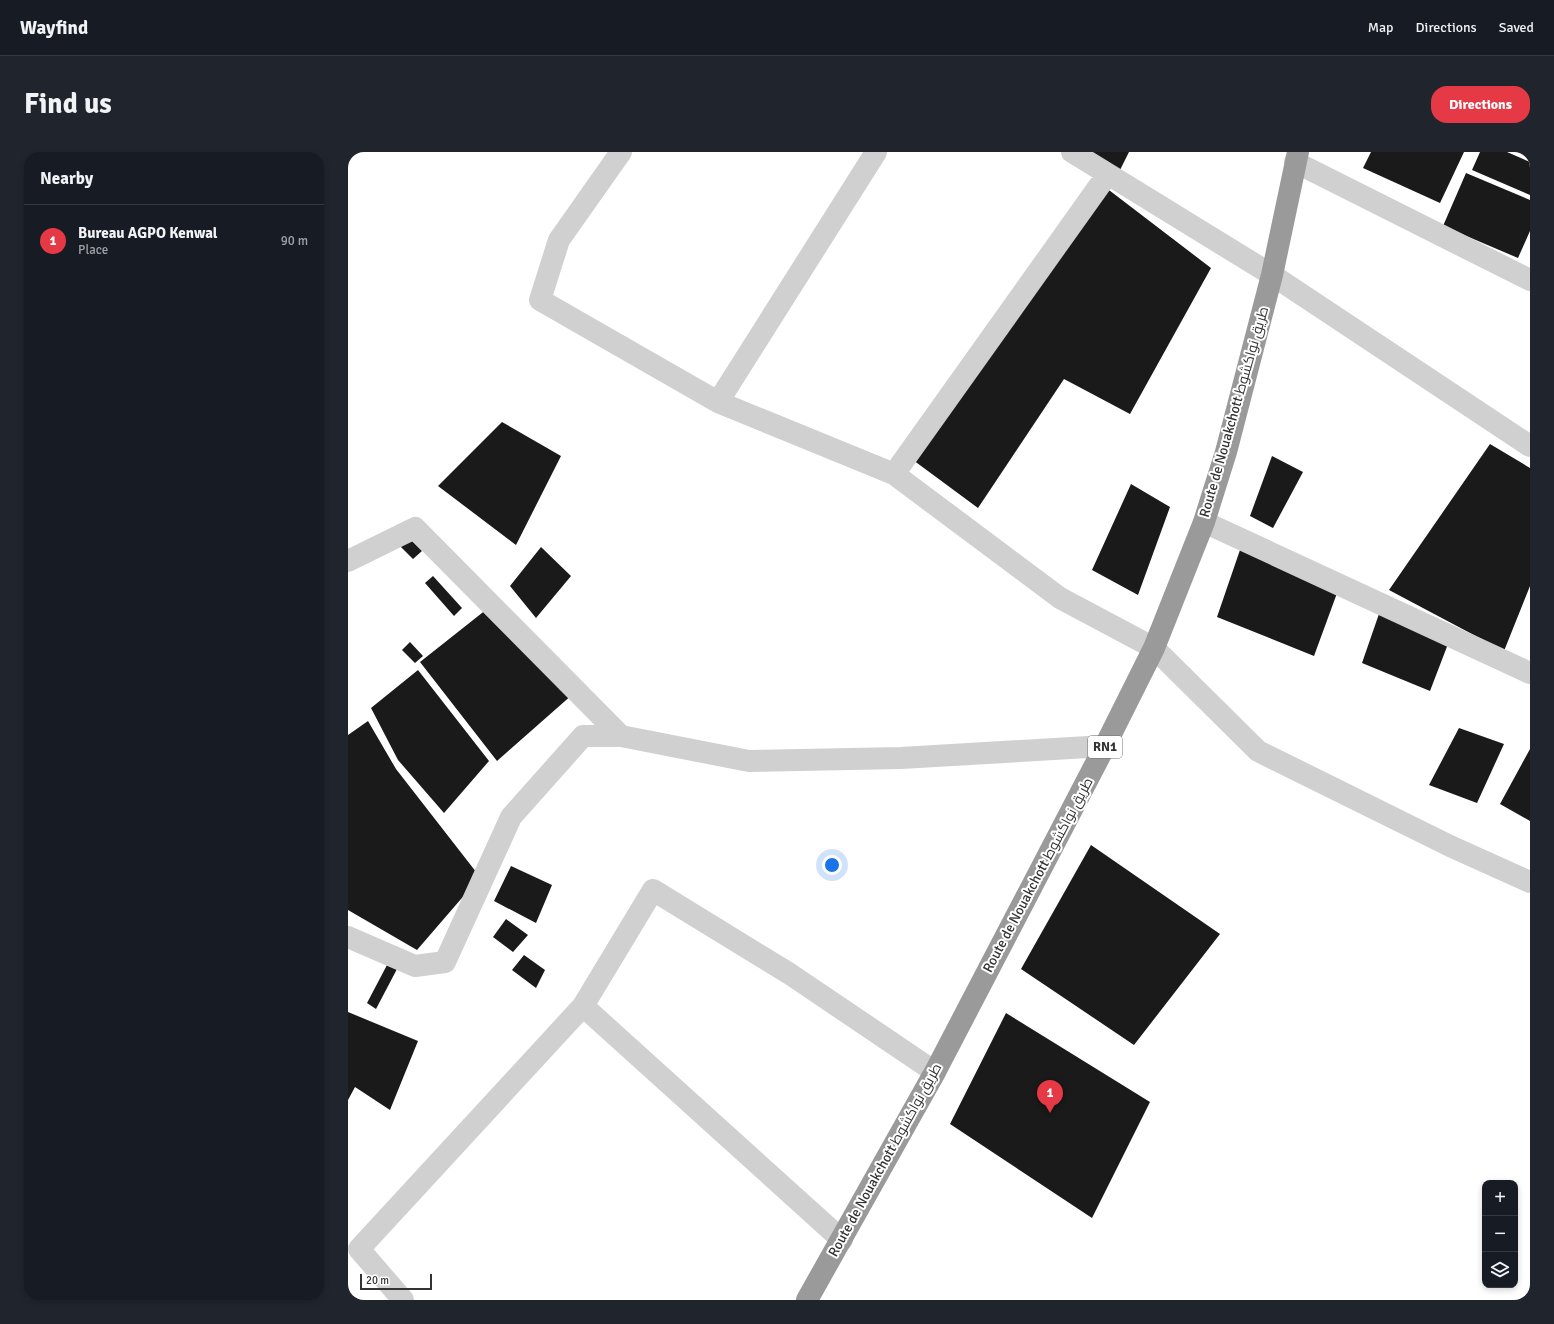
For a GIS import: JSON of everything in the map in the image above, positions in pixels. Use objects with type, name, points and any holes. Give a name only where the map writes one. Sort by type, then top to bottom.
[{"type":"highway","name":"Route de Nouakchott طريق نواكشوط","points":[[807,1300],[935,1072],[1105,746],[1154,648],[1204,522],[1226,452],[1272,275],[1297,157]]},
{"type":"street","points":[[621,152],[559,240],[540,300],[718,402],[894,474],[1060,598],[1154,648],[1258,751],[1450,846],[1530,882]]},
{"type":"street","points":[[718,402],[876,152]]},
{"type":"street","points":[[1072,152],[1107,175],[1272,275],[1530,446]]},
{"type":"street","points":[[1297,157],[1530,280]]},
{"type":"street","points":[[894,474],[1107,175]]},
{"type":"street","points":[[1204,522],[1530,673]]},
{"type":"street","points":[[348,561],[415,528],[621,736]]},
{"type":"street","points":[[348,937],[415,966],[445,962],[511,817],[582,736],[621,736],[749,761],[901,758],[1105,746]]},
{"type":"street","points":[[403,1300],[354,1244],[583,1006],[653,890],[790,974],[935,1072]]},
{"type":"street","points":[[583,1006],[842,1240]]},
{"type":"building","points":[[1083,152],[1129,152],[1118,174]]},
{"type":"building","points":[[1371,152],[1464,152],[1440,203],[1363,168]]},
{"type":"building","points":[[1480,152],[1507,152],[1530,162],[1530,195],[1472,170]]},
{"type":"building","points":[[1466,173],[1530,200],[1530,231],[1518,258],[1443,226]]},
{"type":"building","points":[[1105,187],[1211,268],[1130,414],[1064,379],[978,508],[913,460]]},
{"type":"building","points":[[502,422],[561,456],[516,545],[438,486]]},
{"type":"building","points":[[1490,444],[1530,468],[1530,586],[1504,651],[1389,590]]},
{"type":"building","points":[[1272,456],[1303,472],[1273,528],[1250,516]]},
{"type":"building","points":[[1131,484],[1170,507],[1138,595],[1092,570]]},
{"type":"building","points":[[408,537],[422,551],[413,559],[399,545]]},
{"type":"building","points":[[541,547],[571,576],[536,618],[510,586]]},
{"type":"building","points":[[1241,547],[1340,585],[1314,656],[1217,617]]},
{"type":"building","points":[[433,576],[462,608],[454,616],[425,583]]},
{"type":"building","points":[[487,609],[573,694],[497,761],[420,662]]},
{"type":"building","points":[[1380,611],[1448,644],[1430,691],[1362,663]]},
{"type":"building","points":[[410,642],[423,656],[415,663],[402,650]]},
{"type":"building","points":[[418,670],[489,761],[444,813],[398,760],[371,708]]},
{"type":"building","points":[[368,721],[396,769],[480,877],[417,950],[348,910],[348,735]]},
{"type":"building","points":[[1459,728],[1504,744],[1477,803],[1429,785]]},
{"type":"building","points":[[1530,749],[1530,821],[1500,804]]},
{"type":"building","points":[[1091,845],[1220,934],[1134,1045],[1021,969]]},
{"type":"building","points":[[511,866],[552,885],[536,923],[494,901]]},
{"type":"building","points":[[506,919],[528,935],[513,952],[493,937]]},
{"type":"building","points":[[524,955],[545,970],[536,988],[512,970]]},
{"type":"building","points":[[387,965],[397,969],[376,1009],[367,1003]]},
{"type":"building","points":[[348,1012],[418,1041],[390,1110],[355,1087],[348,1100]]},
{"type":"building","points":[[1006,1013],[1150,1102],[1092,1218],[950,1124]]},
{"type":"place","name":"Bureau AGPO Kenwal","points":[[1050,1113]]}]
